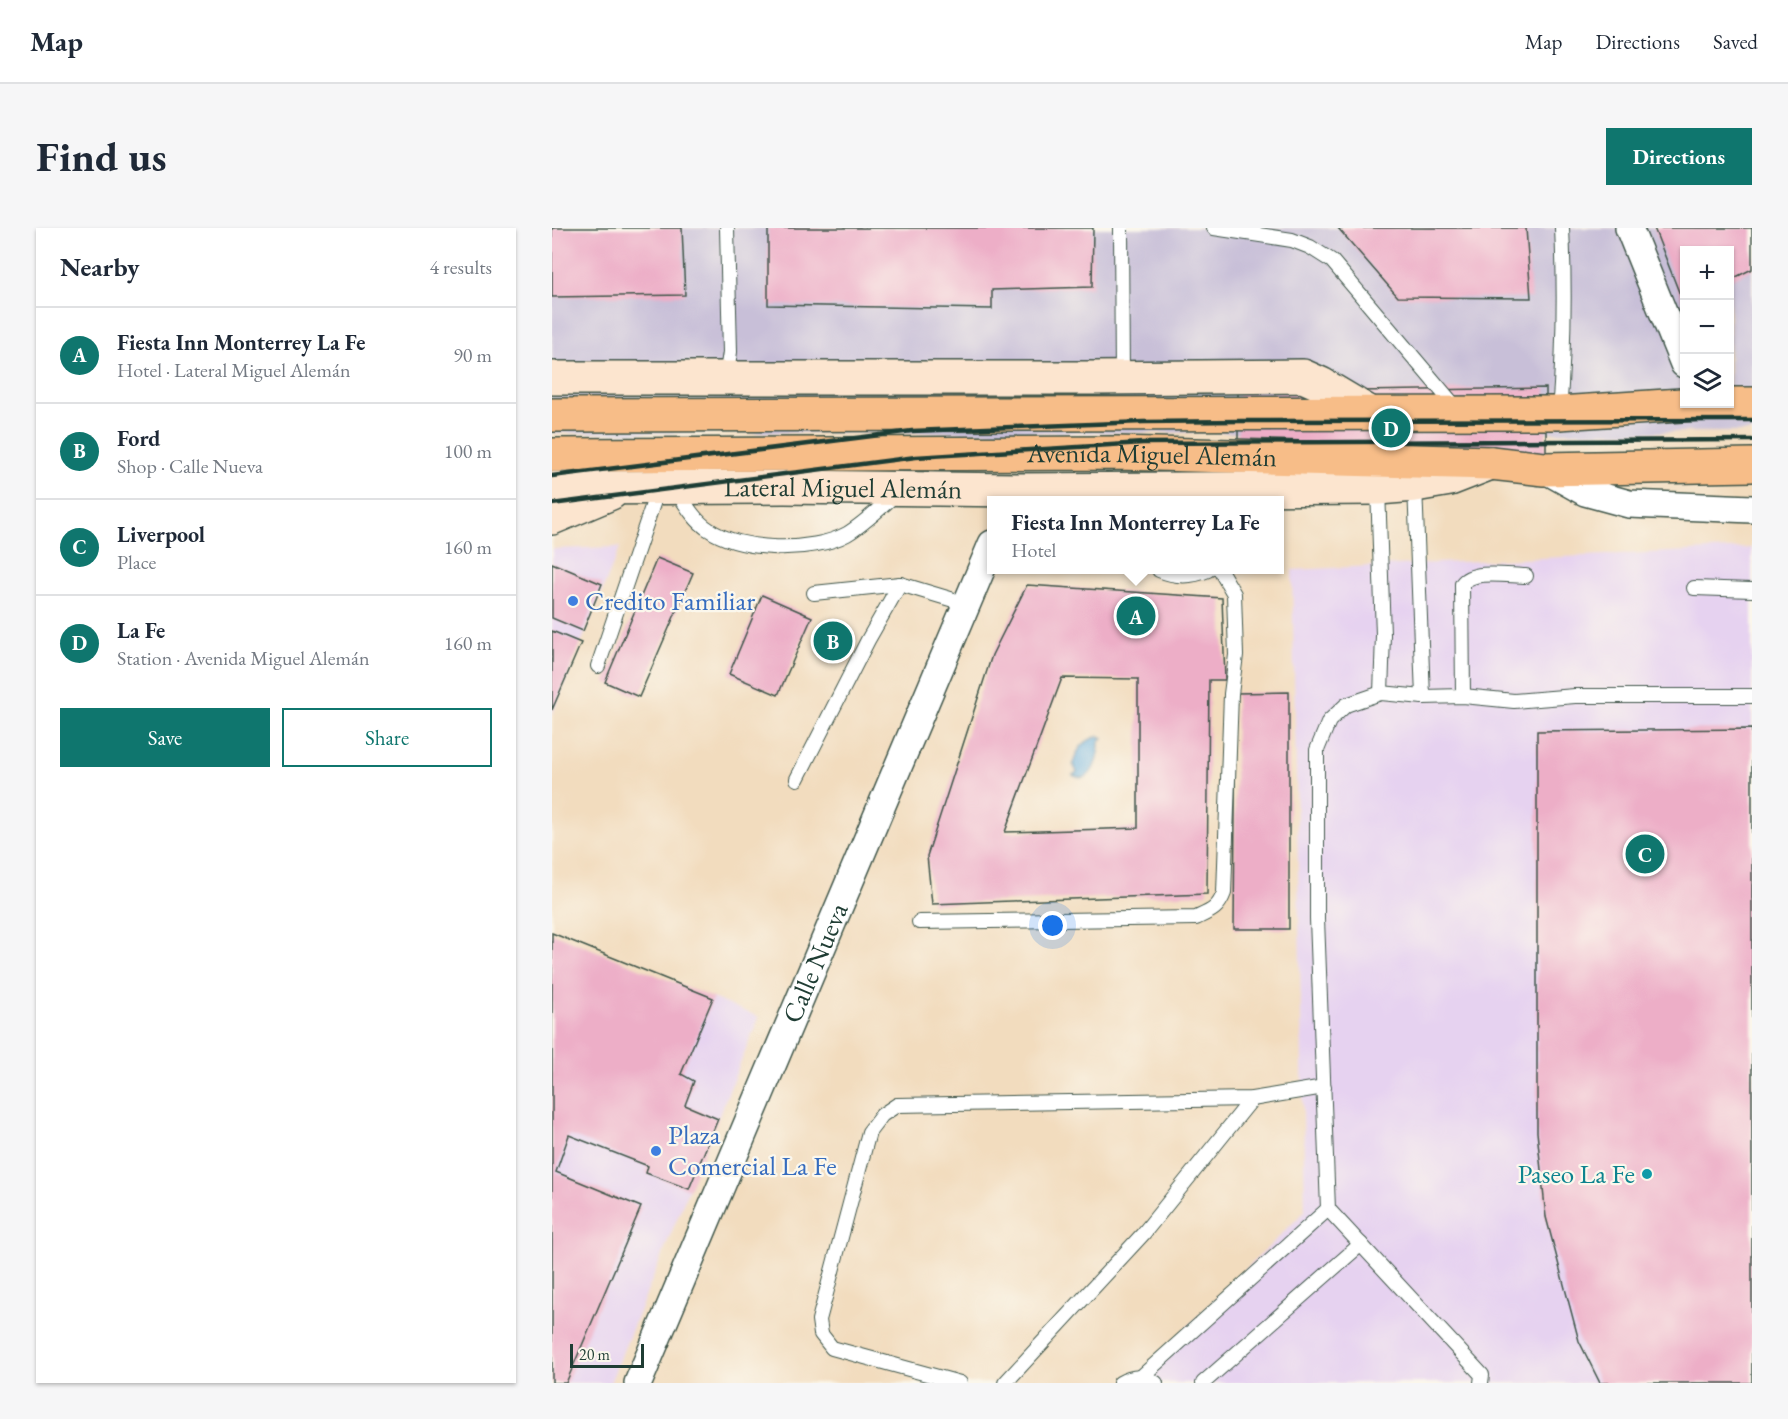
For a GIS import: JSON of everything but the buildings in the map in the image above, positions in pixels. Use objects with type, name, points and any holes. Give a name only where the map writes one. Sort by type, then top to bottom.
[{"type":"highway","points":[[1734,404],[1752,404]]},
{"type":"highway","name":"Avenida Miguel Alemán","points":[[552,415],[1459,411],[1559,413],[1680,405]]},
{"type":"highway","name":"Avenida Miguel Alemán","points":[[552,455],[1117,453],[1491,463],[1544,469],[1752,465]]},
{"type":"street","points":[[1629,228],[1680,354]]},
{"type":"street","points":[[552,378],[1303,376],[1368,412]]},
{"type":"street","name":"Lateral Miguel Alemán","points":[[552,488],[903,489],[1013,495],[1249,495],[1415,485],[1450,479],[1491,463]]},
{"type":"street","points":[[1544,469],[1585,492],[1629,504],[1752,509]]},
{"type":"street","points":[[552,518],[621,488]]},
{"type":"street","name":"Calle Nueva","points":[[638,1383],[987,556]]},
{"type":"lane","points":[[726,378],[730,352],[727,228]]},
{"type":"lane","points":[[1120,228],[1122,378]]},
{"type":"lane","points":[[1214,228],[1292,240],[1310,247],[1332,261],[1459,411]]},
{"type":"lane","points":[[1559,413],[1565,291],[1562,228]]},
{"type":"lane","points":[[1415,485],[1423,697]]},
{"type":"lane","points":[[598,666],[667,488],[707,529],[728,539],[759,545],[792,547],[819,544],[846,534],[867,520],[903,489]]},
{"type":"lane","points":[[1378,488],[1383,635],[1381,693]]},
{"type":"lane","points":[[1169,574],[1195,576],[1199,574]]},
{"type":"lane","points":[[919,922],[1196,918],[1213,910],[1221,903],[1224,893],[1231,694],[1236,655],[1234,594],[1222,574]]},
{"type":"lane","points":[[1463,696],[1462,584],[1470,576],[1479,574],[1526,576]]},
{"type":"lane","points":[[814,593],[900,584],[967,604]]},
{"type":"lane","points":[[797,779],[868,640],[900,584]]},
{"type":"lane","points":[[1694,588],[1752,590]]},
{"type":"lane","points":[[1481,1383],[1482,1375],[1328,1209],[1317,919],[1317,750],[1329,721],[1338,710],[1381,693],[1423,697],[1463,696],[1514,701],[1575,696],[1752,696]]},
{"type":"lane","points":[[960,1383],[832,1348],[821,1334],[819,1320],[869,1132],[882,1115],[897,1105],[1252,1099],[1324,1087]]},
{"type":"lane","points":[[1005,1383],[1143,1234],[1252,1099]]},
{"type":"lane","points":[[1141,1377],[1328,1209]]},
{"type":"lane","points":[[1203,1383],[1360,1244]]},
{"type":"lane","points":[[1120,1383],[1129,1378],[1141,1377],[1156,1383]]},
{"type":"shaded area","points":[[552,228],[1752,228],[1752,432],[552,433]]},
{"type":"shaded area","points":[[620,547],[552,715],[552,549]]},
{"type":"shaded area","name":"Paseo La Fe","points":[[1752,548],[1752,1383],[1131,1383],[1305,1211],[1292,570]]},
{"type":"shaded area","name":"Plaza Comercial La Fe","points":[[552,933],[759,1017],[610,1383],[552,1383]]},
{"type":"water","points":[[1099,736],[1103,738],[1099,741],[1094,768],[1086,777],[1080,778],[1073,775],[1077,772],[1073,764],[1079,750],[1089,740]]},
{"type":"railway","points":[[552,476],[912,431],[1143,422],[1752,420]]},
{"type":"railway","points":[[552,504],[916,457],[1143,443],[1752,440]]},
{"type":"place","name":"La Fe","points":[[1391,428]]},
{"type":"place","name":"Credito Familiar","points":[[573,601]]},
{"type":"place","name":"Fiesta Inn Monterrey La Fe","points":[[1136,616]]},
{"type":"place","name":"Ford","points":[[833,641]]},
{"type":"place","name":"Liverpool","points":[[1645,854]]},
{"type":"place","name":"Plaza Comercial La Fe","points":[[656,1151]]},
{"type":"place","name":"Paseo La Fe","points":[[1647,1174]]}]
